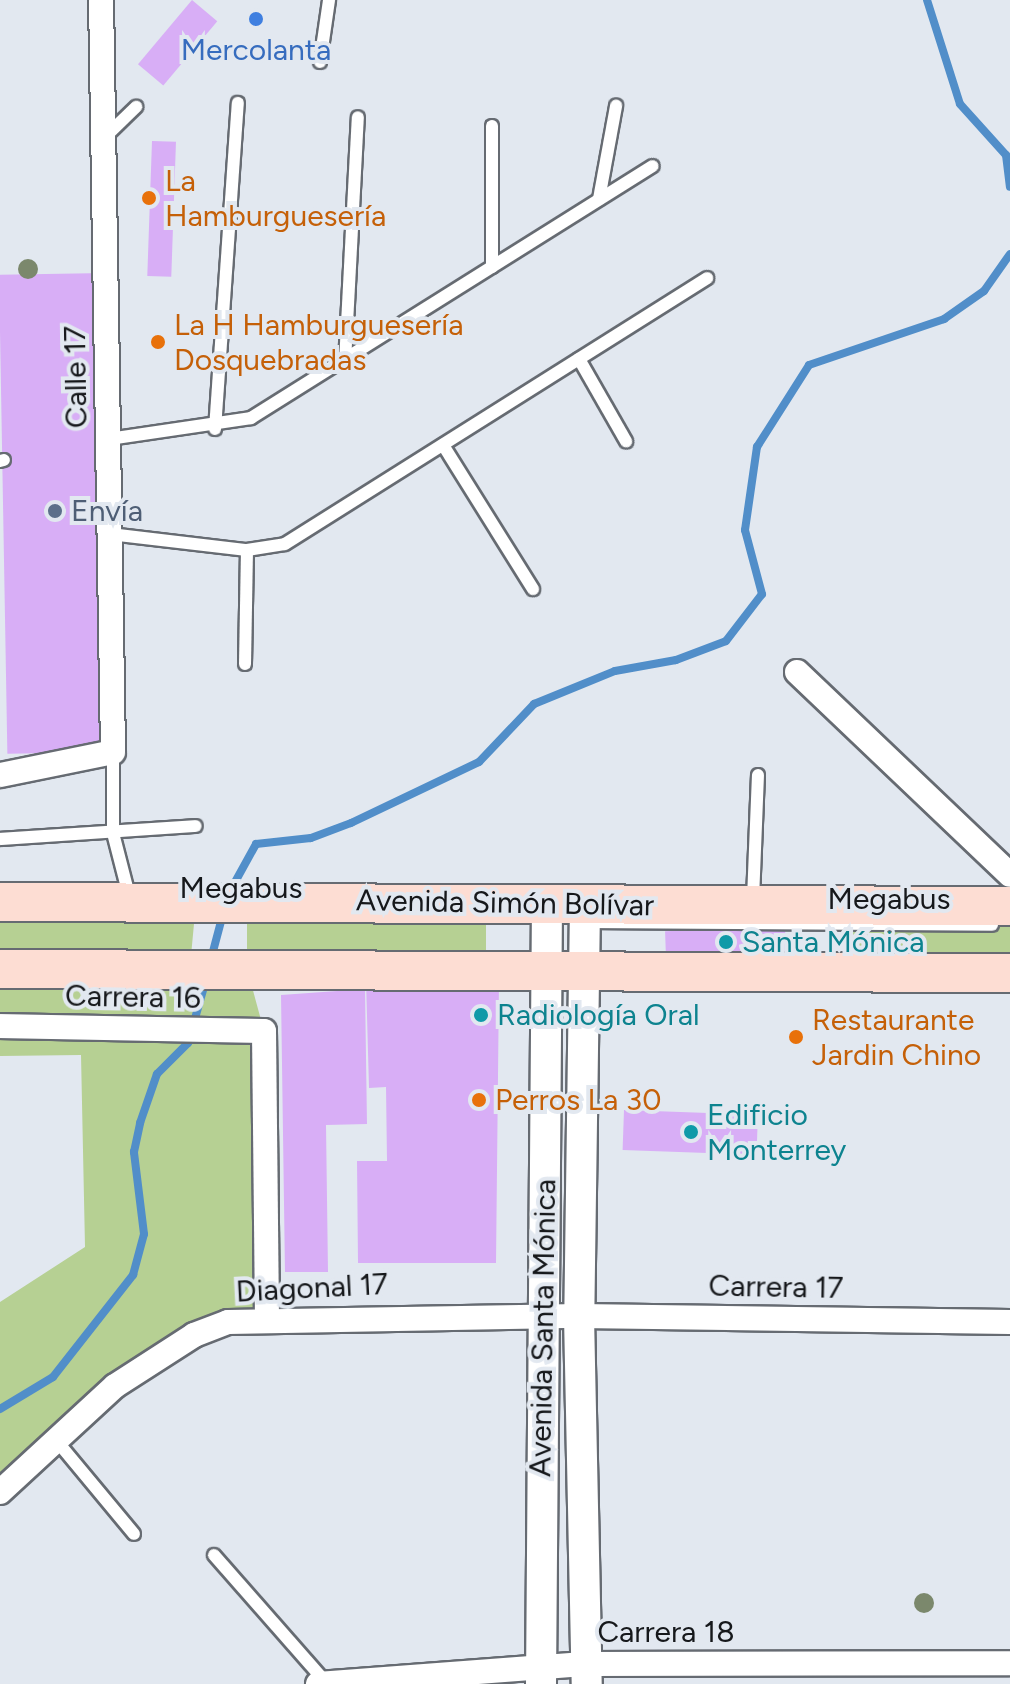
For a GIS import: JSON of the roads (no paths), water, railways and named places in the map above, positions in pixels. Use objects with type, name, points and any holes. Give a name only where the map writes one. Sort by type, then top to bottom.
[{"type":"main road","name":"Avenida Simón Bolívar","points":[[0,902],[131,901],[195,907],[585,914],[753,904],[1010,906]]},
{"type":"main road","points":[[0,969],[190,964],[566,964],[1010,973]]},
{"type":"street","name":"Calle 17","points":[[101,0],[113,752]]},
{"type":"street","points":[[797,672],[1010,875]]},
{"type":"street","points":[[0,775],[113,752]]},
{"type":"street","points":[[547,912],[566,964]]},
{"type":"street","points":[[566,964],[585,914]]},
{"type":"street","name":"Avenida Santa Mónica","points":[[566,964],[579,1316],[587,1674]]},
{"type":"street","name":"Avenida Santa Mónica","points":[[541,1677],[541,1316],[566,964]]},
{"type":"street","name":"Carrera 16","points":[[0,1026],[264,1031],[267,1318]]},
{"type":"street","name":"Carrera 17","points":[[541,1316],[1010,1322]]},
{"type":"street","name":"Diagonal 17","points":[[0,1492],[115,1386],[194,1335],[267,1318],[541,1316]]},
{"type":"street","name":"Carrera 18","points":[[320,1682],[1010,1663]]},
{"type":"lane","points":[[320,62],[329,0]]},
{"type":"lane","points":[[215,429],[238,103]]},
{"type":"lane","points":[[599,199],[616,106]]},
{"type":"lane","points":[[104,138],[136,107]]},
{"type":"lane","points":[[345,362],[358,117]]},
{"type":"lane","points":[[492,126],[492,267]]},
{"type":"lane","points":[[109,439],[215,429],[251,418],[345,362],[653,166]]},
{"type":"lane","points":[[110,534],[247,550],[285,544],[707,278]]},
{"type":"lane","points":[[579,359],[626,441]]},
{"type":"lane","points":[[443,445],[533,589]]},
{"type":"lane","points":[[245,664],[247,550]]},
{"type":"lane","points":[[113,752],[113,833],[131,901]]},
{"type":"lane","points":[[753,904],[758,775]]},
{"type":"lane","points":[[0,839],[196,826]]},
{"type":"lane","name":"Megabus","points":[[0,917],[195,907]]},
{"type":"lane","name":"Megabus","points":[[585,914],[1010,925]]},
{"type":"lane","points":[[0,952],[190,964]]},
{"type":"lane","name":"Megabus","points":[[566,964],[1010,956]]},
{"type":"lane","points":[[56,1440],[134,1534]]},
{"type":"lane","points":[[214,1555],[320,1682]]},
{"type":"waterway","points":[[927,0],[960,104],[1006,155],[1010,187]]},
{"type":"waterway","points":[[229,893],[256,844],[311,838],[351,823],[479,762],[534,704],[615,671],[676,660],[726,641],[762,594],[745,530],[757,447],[809,365],[944,319],[984,291],[1010,254]]},
{"type":"waterway","points":[[211,959],[223,914]]},
{"type":"waterway","points":[[0,1409],[53,1377],[133,1275],[144,1234],[134,1152],[140,1123],[157,1074],[188,1043],[206,980]]},
{"type":"place","name":"Mercolanta","points":[[256,19]]},
{"type":"place","name":"La Hamburguesería","points":[[149,198]]},
{"type":"place","name":"La H Hamburguesería Dosquebradas","points":[[158,342]]},
{"type":"place","name":"Envía","points":[[55,511]]},
{"type":"place","name":"Santa Mónica","points":[[726,942]]},
{"type":"place","name":"Radiología Oral","points":[[481,1015]]},
{"type":"place","name":"Restaurante Jardin Chino","points":[[796,1037]]},
{"type":"place","name":"Perros La 30","points":[[479,1100]]},
{"type":"place","name":"Edificio Monterrey","points":[[691,1132]]}]
